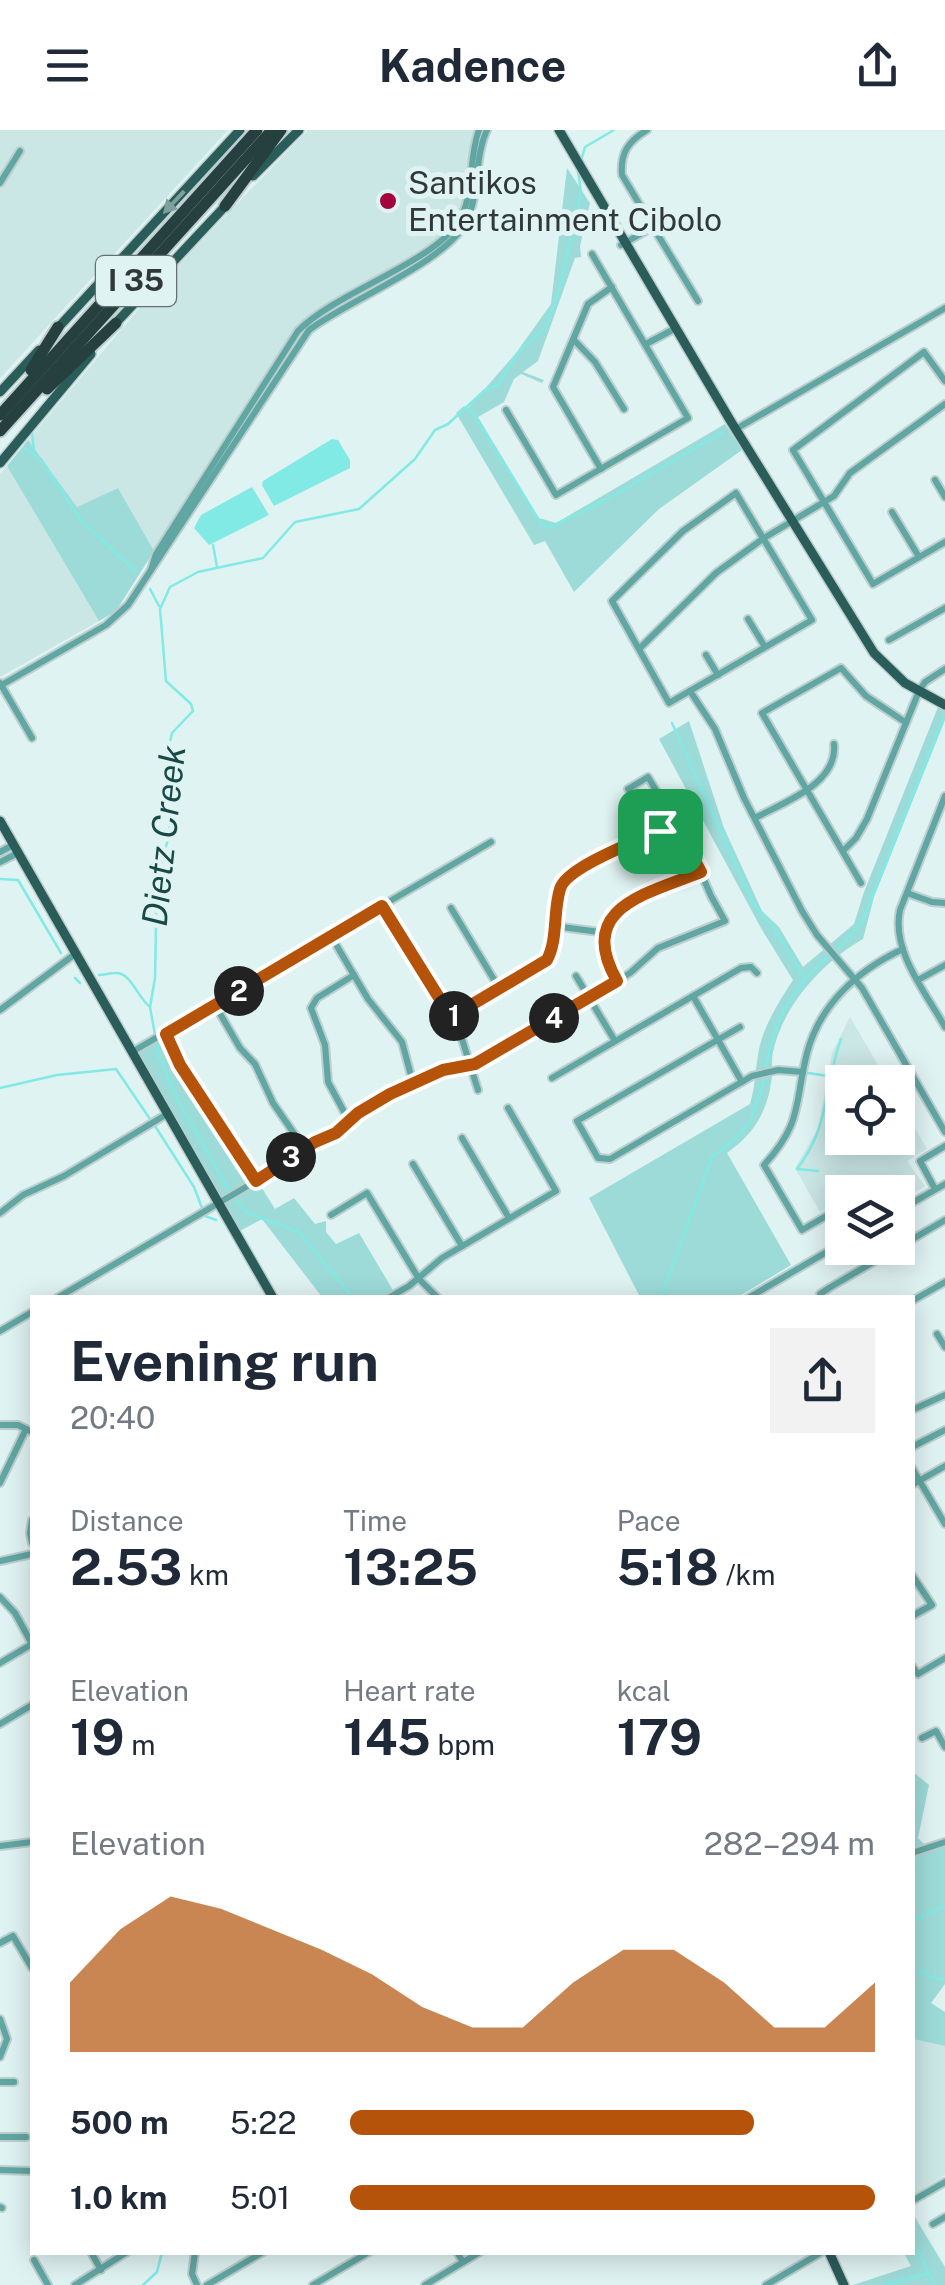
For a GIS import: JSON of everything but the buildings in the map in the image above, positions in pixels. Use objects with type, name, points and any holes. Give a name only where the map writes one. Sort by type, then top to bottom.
[{"type":"highway","name":"I 35","points":[[0,412],[257,130]]},
{"type":"highway","name":"I 35","points":[[0,432],[272,130]]},
{"type":"highway","points":[[226,206],[281,130]]},
{"type":"highway","points":[[0,432],[116,323]]},
{"type":"highway","points":[[0,412],[58,327]]},
{"type":"main road","points":[[0,392],[240,130]]},
{"type":"main road","points":[[0,463],[116,323],[299,130]]},
{"type":"main road","points":[[555,130],[874,653],[895,675],[945,705]]},
{"type":"main road","points":[[0,821],[132,1052],[163,1116],[222,1200],[272,1295]]},
{"type":"main road","points":[[828,2255],[844,2285]]},
{"type":"street","points":[[150,571],[156,554],[298,331],[316,315],[441,241],[458,224],[467,202],[480,130]]},
{"type":"street","points":[[32,738],[0,685],[114,620],[128,606],[302,337],[332,313],[437,253],[458,236],[473,205],[481,146],[488,130]]},
{"type":"street","points":[[647,130],[627,145],[622,175],[698,301]]},
{"type":"street","points":[[0,184],[20,151]]},
{"type":"street","points":[[624,244],[653,227]]},
{"type":"street","points":[[506,410],[556,495],[688,418],[592,254]]},
{"type":"street","points":[[601,469],[552,387],[588,304],[612,287]]},
{"type":"street","points":[[733,424],[945,308]]},
{"type":"street","points":[[646,344],[675,328]]},
{"type":"street","points":[[574,340],[595,362],[624,409]]},
{"type":"street","points":[[945,381],[924,352],[793,450],[873,584],[945,542]]},
{"type":"street","points":[[638,648],[716,573],[837,493],[850,473],[945,404]]},
{"type":"street","points":[[935,480],[945,497]]},
{"type":"street","points":[[736,493],[764,538],[812,620],[669,703],[612,601],[684,532],[736,493]]},
{"type":"street","points":[[892,512],[919,557]]},
{"type":"street","points":[[889,640],[945,608]]},
{"type":"street","points":[[748,620],[765,647]]},
{"type":"street","points":[[706,655],[718,675]]},
{"type":"street","points":[[862,883],[762,713],[841,668],[866,696],[905,722]]},
{"type":"street","points":[[842,851],[856,838],[867,819],[919,691],[945,669]]},
{"type":"street","points":[[690,691],[715,729],[811,926],[855,978],[945,1132]]},
{"type":"street","points":[[756,818],[828,773],[834,744]]},
{"type":"street","points":[[62,1295],[413,1083],[443,1070],[482,1061],[617,981],[658,948],[725,921],[648,776],[628,789]]},
{"type":"street","points":[[945,796],[898,923],[903,949],[945,1027]]},
{"type":"street","points":[[451,1017],[547,960],[560,888],[568,878],[621,846],[675,823]]},
{"type":"street","points":[[132,1052],[491,842]]},
{"type":"street","points":[[0,852],[15,849]]},
{"type":"street","points":[[0,862],[15,849]]},
{"type":"street","points":[[617,981],[604,956],[609,920],[620,908],[701,872]]},
{"type":"street","points":[[907,892],[945,903]]},
{"type":"street","points":[[382,906],[451,1017],[478,1090]]},
{"type":"street","points":[[451,908],[499,988]]},
{"type":"street","points":[[554,926],[607,934]]},
{"type":"street","points":[[331,936],[372,1006],[402,1042],[413,1083]]},
{"type":"street","points":[[825,1217],[802,1230],[764,1165],[782,1145],[795,1121],[810,1044],[822,1016],[855,978],[903,949]]},
{"type":"street","points":[[0,1010],[76,953]]},
{"type":"street","points":[[918,980],[945,965]]},
{"type":"street","points":[[552,1078],[741,968],[750,967],[757,973]]},
{"type":"street","points":[[350,1120],[328,1082],[325,1045],[310,1008],[320,995],[354,975]]},
{"type":"street","points":[[576,976],[614,1042]]},
{"type":"street","points":[[694,996],[742,1082]]},
{"type":"street","points":[[215,1005],[304,1148]]},
{"type":"street","points":[[740,1027],[577,1121],[601,1160],[610,1159],[742,1082],[771,1071],[804,1072]]},
{"type":"street","points":[[166,1034],[180,1065],[256,1181]]},
{"type":"street","points":[[393,1295],[442,1258],[556,1191],[508,1108]]},
{"type":"street","points":[[0,1212],[23,1194],[64,1176],[163,1116]]},
{"type":"street","points":[[462,1138],[509,1218]]},
{"type":"street","points":[[935,1190],[920,1160],[945,1146]]},
{"type":"street","points":[[413,1164],[462,1246]]},
{"type":"street","points":[[915,1201],[945,1184]]},
{"type":"street","points":[[331,1214],[367,1193],[418,1279],[435,1295]]},
{"type":"street","points":[[823,1295],[945,1220]]},
{"type":"street","points":[[762,1294],[825,1254]]},
{"type":"street","points":[[915,1299],[945,1282]]},
{"type":"street","points":[[0,1331],[30,1313]]},
{"type":"street","points":[[937,1334],[945,1347]]},
{"type":"street","points":[[915,1406],[945,1395]]},
{"type":"street","points":[[0,1425],[30,1430],[0,1483]]},
{"type":"street","points":[[915,1445],[945,1430]]},
{"type":"street","points":[[945,1466],[916,1483],[945,1524]]},
{"type":"street","points":[[0,1562],[30,1554]]},
{"type":"street","points":[[915,1579],[932,1606],[915,1614]]},
{"type":"street","points":[[0,1597],[30,1641]]},
{"type":"street","points":[[0,1663],[30,1645]]},
{"type":"street","points":[[915,1670],[918,1674],[945,1658]]},
{"type":"street","points":[[0,1724],[30,1706]]},
{"type":"street","points":[[922,1738],[936,1731],[945,1747]]},
{"type":"street","points":[[0,1846],[30,1842]]},
{"type":"street","points":[[915,1852],[945,1842]]},
{"type":"street","points":[[0,1943],[13,1936],[30,1965]]},
{"type":"street","points":[[0,2057],[7,2039],[1,2024]]},
{"type":"street","points":[[0,2082],[14,2082]]},
{"type":"street","points":[[0,2137],[26,2136]]},
{"type":"street","points":[[0,2170],[30,2171]]},
{"type":"street","points":[[915,2199],[945,2182]]},
{"type":"street","points":[[933,2224],[945,2217]]},
{"type":"street","points":[[92,2255],[101,2270]]},
{"type":"street","points":[[75,2285],[123,2255]]},
{"type":"street","points":[[195,2255],[192,2274],[197,2285]]},
{"type":"street","points":[[207,2285],[258,2255]]},
{"type":"street","points":[[313,2285],[364,2255]]},
{"type":"street","points":[[459,2255],[464,2262]]},
{"type":"street","points":[[425,2285],[475,2255]]},
{"type":"street","points":[[766,2285],[821,2255]]},
{"type":"street","points":[[34,2260],[48,2285]]},
{"type":"shaded area","points":[[0,130],[228,130],[0,378]]},
{"type":"shaded area","points":[[308,130],[477,130],[459,216],[440,239],[313,313],[294,331],[154,551],[118,488],[77,507],[28,440],[159,285]]},
{"type":"shaded area","points":[[567,168],[590,203],[581,257],[575,258],[538,361],[523,372],[544,380],[542,383],[521,374],[514,379],[504,402],[478,417],[539,518],[556,523],[725,424],[742,450],[659,509],[574,592],[545,541],[534,545],[456,413],[464,406],[468,408],[516,353],[551,304]]},
{"type":"shaded area","points":[[332,439],[338,440],[350,460],[350,468],[274,506],[263,481]]},
{"type":"shaded area","points":[[28,440],[77,507],[118,488],[154,551],[116,611],[99,621],[7,466]]},
{"type":"shaded area","points":[[7,466],[99,621],[0,677],[0,474]]},
{"type":"shaded area","points":[[252,487],[269,515],[209,545],[194,528],[201,515]]},
{"type":"shaded area","points":[[940,702],[945,705],[945,720],[874,897],[863,939],[820,972],[795,1002],[772,1055],[770,1089],[763,1110],[752,1129],[727,1153],[791,1265],[741,1295],[639,1295],[589,1198],[750,1104],[763,1035],[793,980],[659,739],[689,721],[724,828],[762,911],[779,927],[803,967],[854,924]]},
{"type":"shaded area","points":[[850,1017],[878,1065],[830,1065]]},
{"type":"shaded area","points":[[165,1034],[275,1209],[294,1198],[315,1224],[326,1221],[326,1232],[336,1244],[359,1233],[396,1295],[320,1295],[262,1219],[236,1233],[132,1052]]},
{"type":"shaded area","points":[[825,1091],[825,1155],[915,1155],[915,1128],[927,1149],[907,1161],[925,1186],[915,1192],[915,1175],[825,1175],[825,1209],[820,1212],[795,1168],[818,1129]]},
{"type":"shaded area","points":[[915,1774],[929,1785],[918,1838],[927,1847],[945,1842],[945,1984],[931,2003],[945,2012],[945,2046],[915,2039]]},
{"type":"shaded area","points":[[915,2040],[945,2046],[945,2175],[915,2194]]},
{"type":"shaded area","points":[[915,2217],[945,2267],[945,2285],[853,2285],[911,2266],[905,2255],[915,2255]]},
{"type":"waterway","name":"Dietz Creek","points":[[581,161],[585,147],[614,130]]},
{"type":"waterway","name":"Dietz Creek","points":[[230,1192],[179,1102],[159,1057],[150,1007],[155,978],[157,878],[169,836],[174,763],[169,746],[172,733],[193,711],[191,704],[166,681],[160,609],[170,587],[198,572],[263,558],[295,522],[359,509],[415,459],[435,430],[448,424],[485,390],[498,385],[520,350],[544,329],[559,291],[581,191],[578,172]]},
{"type":"waterway","points":[[467,410],[473,413],[541,524],[550,527],[602,502],[723,432]]},
{"type":"waterway","points":[[32,433],[34,451]]},
{"type":"waterway","points":[[24,448],[41,459],[79,518],[136,572]]},
{"type":"waterway","points":[[213,545],[217,567]]},
{"type":"waterway","points":[[150,589],[159,606]]},
{"type":"waterway","points":[[836,951],[862,923],[945,714]]},
{"type":"waterway","points":[[672,723],[753,903],[772,925],[805,979]]},
{"type":"waterway","points":[[0,879],[18,880],[61,953]]},
{"type":"waterway","points":[[766,1069],[773,1036],[787,1006],[829,956]]},
{"type":"waterway","points":[[99,975],[125,976],[149,1006]]},
{"type":"waterway","points":[[75,978],[80,983]]},
{"type":"waterway","points":[[818,1171],[797,1169],[821,1122],[841,1039]]},
{"type":"waterway","points":[[0,1088],[57,1075],[116,1069],[150,1119]]},
{"type":"waterway","points":[[808,1073],[825,1076]]},
{"type":"waterway","points":[[662,1295],[712,1157],[750,1123],[765,1077]]},
{"type":"waterway","points":[[155,1126],[194,1187],[202,1208]]},
{"type":"waterway","name":"Dietz Creek","points":[[235,1199],[247,1213],[299,1232],[351,1295]]},
{"type":"waterway","points":[[205,1216],[216,1220]]},
{"type":"waterway","points":[[915,1920],[945,1906]]},
{"type":"waterway","points":[[915,1973],[924,1971],[945,1980]]},
{"type":"waterway","name":"Dietz Creek","points":[[915,2246],[935,2285]]},
{"type":"waterway","points":[[143,2285],[157,2272],[161,2255]]},
{"type":"waterway","points":[[884,2285],[929,2273]]},
{"type":"place","name":"Santikos Entertainment Cibolo","points":[[388,201]]},
{"type":"route","points":[[675,823],[701,872],[614,912],[609,920],[604,956],[617,981],[475,1064],[443,1070],[390,1094],[358,1113],[336,1133],[315,1142],[256,1181],[180,1065],[166,1034],[382,906],[451,1017],[547,960],[562,882],[628,842],[660,831],[675,823]]}]
